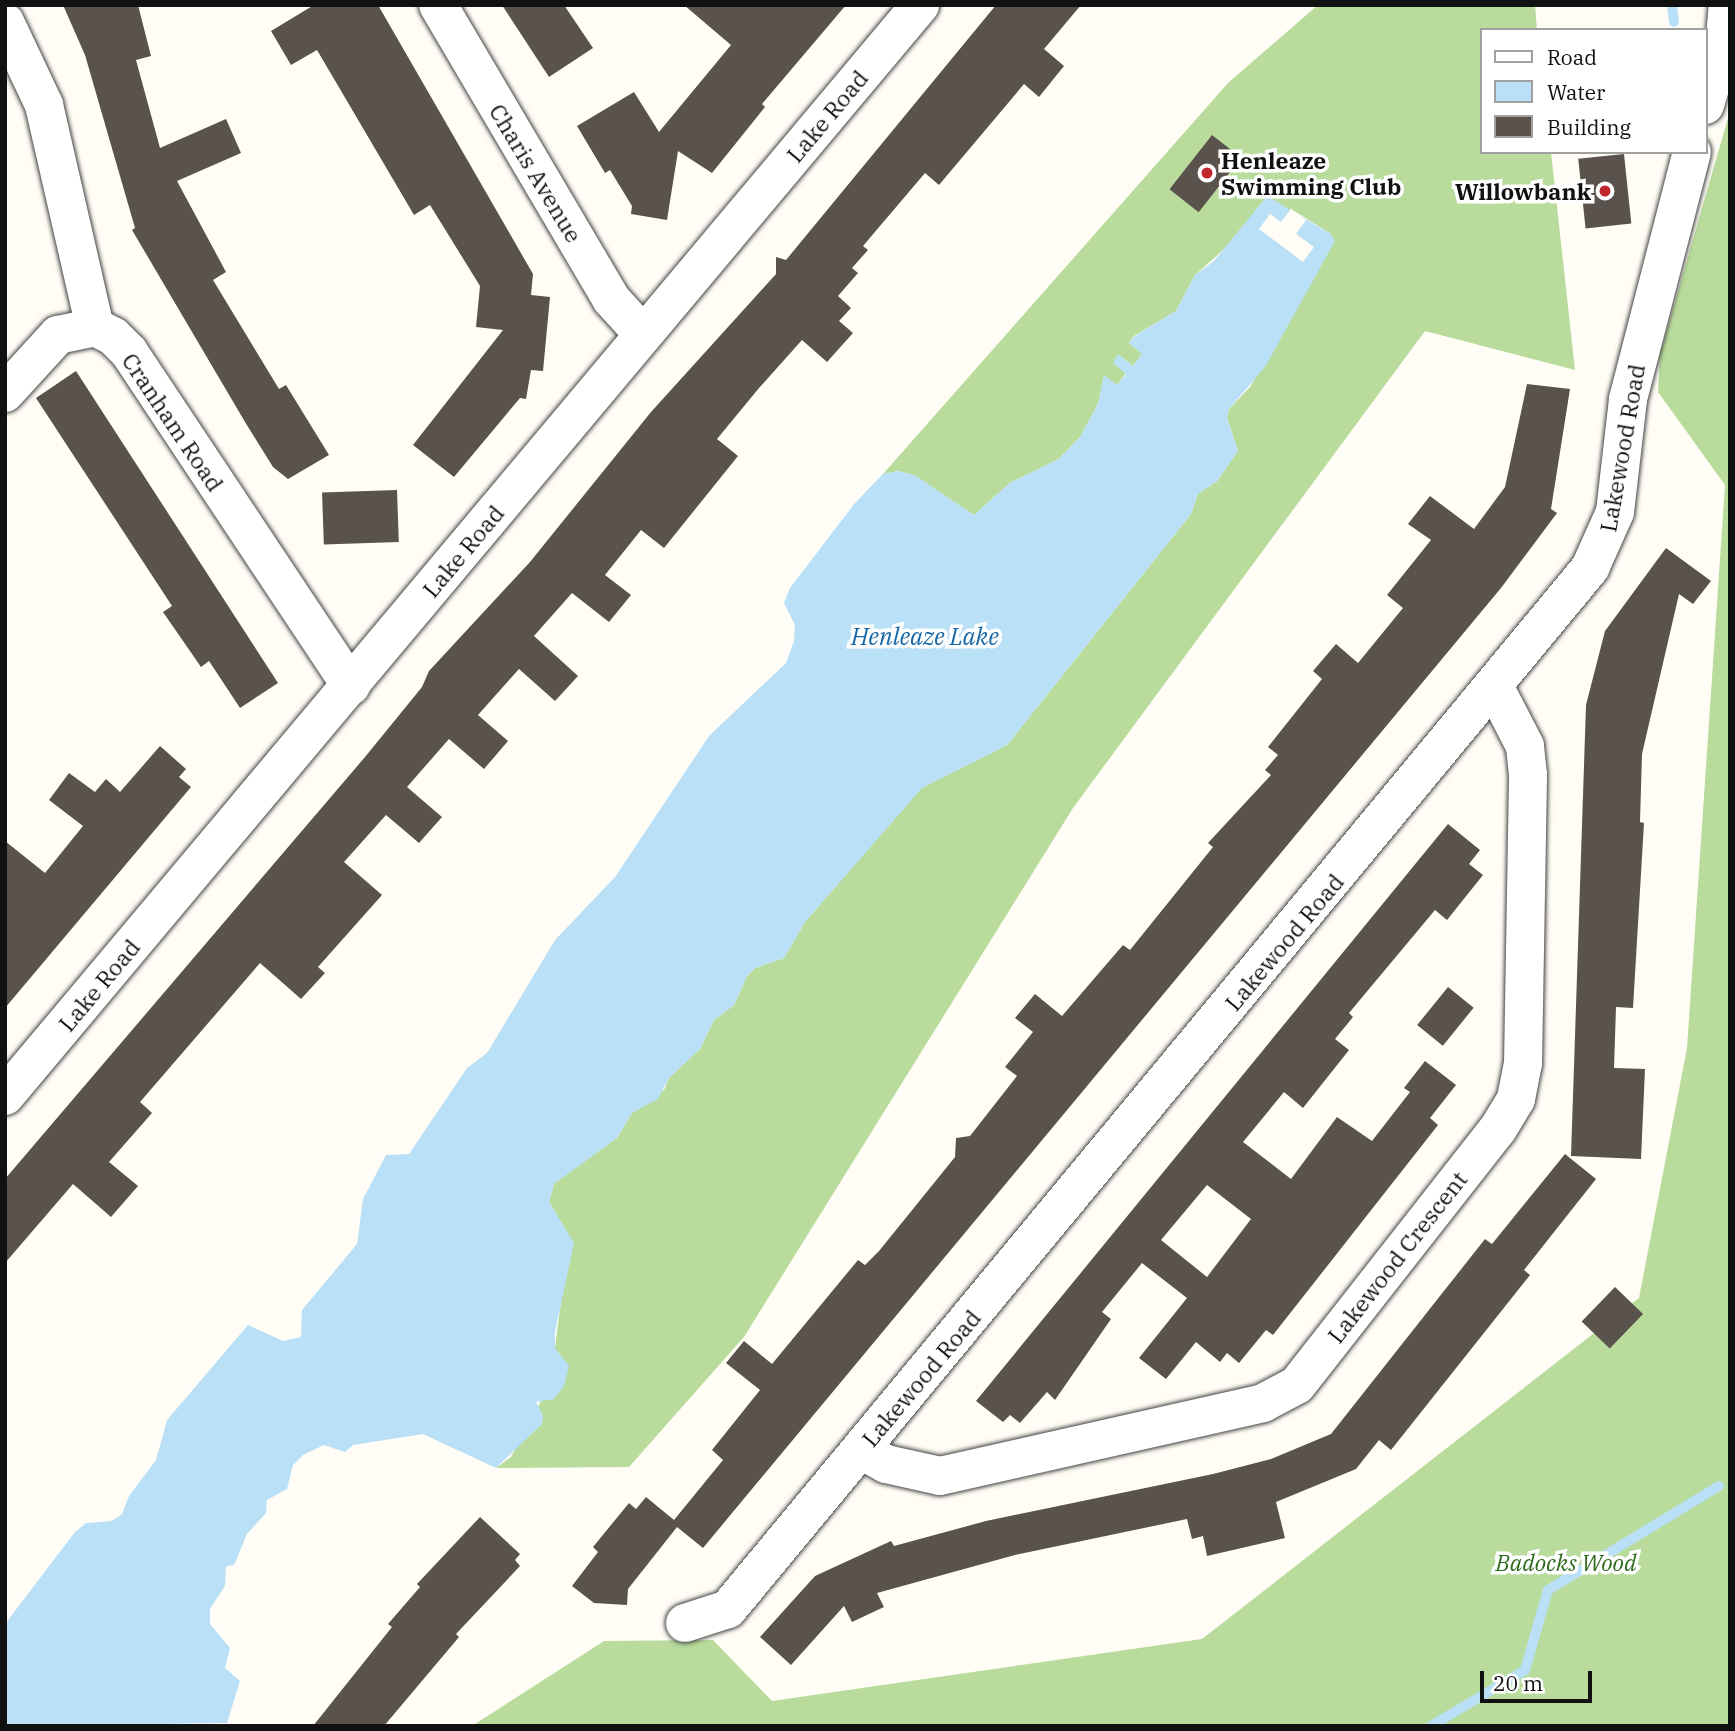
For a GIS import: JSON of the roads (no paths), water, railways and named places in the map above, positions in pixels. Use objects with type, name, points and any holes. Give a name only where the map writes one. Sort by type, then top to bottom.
[{"type":"street","name":"Charis Avenue","points":[[438,5],[611,299],[643,334]]},
{"type":"street","name":"Lake Road","points":[[5,1096],[920,5]]},
{"type":"street","points":[[1707,98],[1725,37],[1728,5]]},
{"type":"street","points":[[5,22],[44,105],[95,327],[58,335],[5,393]]},
{"type":"street","name":"Lakewood Road","points":[[685,1623],[728,1609],[1495,688],[1590,568],[1605,542],[1615,512],[1628,399],[1691,154]]},
{"type":"street","name":"Cranham Road","points":[[95,327],[113,336],[129,352],[351,686]]},
{"type":"street","name":"Lakewood Crescent","points":[[861,1450],[886,1464],[940,1476],[1263,1403],[1297,1385],[1498,1129],[1516,1099],[1522,1064],[1528,775],[1525,746],[1495,688]]},
{"type":"water","name":"Henleaze Lake","points":[[1267,196],[1331,234],[1335,241],[1265,367],[1229,409],[1227,418],[1238,451],[1217,481],[1198,494],[1191,514],[1007,745],[922,788],[805,922],[784,958],[755,968],[747,976],[734,1005],[714,1020],[700,1049],[669,1078],[658,1099],[632,1113],[617,1138],[554,1184],[549,1202],[574,1243],[555,1332],[555,1348],[569,1366],[564,1386],[554,1399],[536,1402],[543,1415],[542,1424],[496,1468],[423,1434],[353,1445],[345,1452],[324,1445],[303,1455],[293,1465],[287,1489],[267,1500],[266,1513],[247,1534],[234,1565],[226,1566],[225,1586],[210,1609],[210,1624],[230,1648],[225,1668],[240,1681],[227,1723],[5,1726],[5,1624],[75,1532],[86,1523],[112,1521],[122,1514],[129,1496],[156,1460],[167,1420],[248,1325],[283,1341],[301,1337],[302,1310],[357,1244],[363,1199],[386,1155],[409,1154],[467,1068],[487,1053],[555,940],[615,877],[709,736],[786,663],[794,641],[795,625],[784,603],[790,588],[855,503],[883,474],[899,471],[916,476],[974,515],[1010,483],[1059,459],[1080,437],[1098,404],[1104,375],[1117,385],[1126,374],[1113,363],[1118,354],[1133,366],[1142,354],[1129,343],[1135,336],[1176,311],[1195,275],[1214,261]]},
{"type":"waterway","points":[[1672,5],[1674,22]]},
{"type":"waterway","points":[[1431,1726],[1525,1670],[1548,1590],[1719,1486]]},
{"type":"place","name":"Henleaze Swimming Club","points":[[1207,173]]},
{"type":"place","name":"Willowbank","points":[[1605,191]]},
{"type":"park label","name":"Badocks Wood","points":[[1566,1562]]}]
